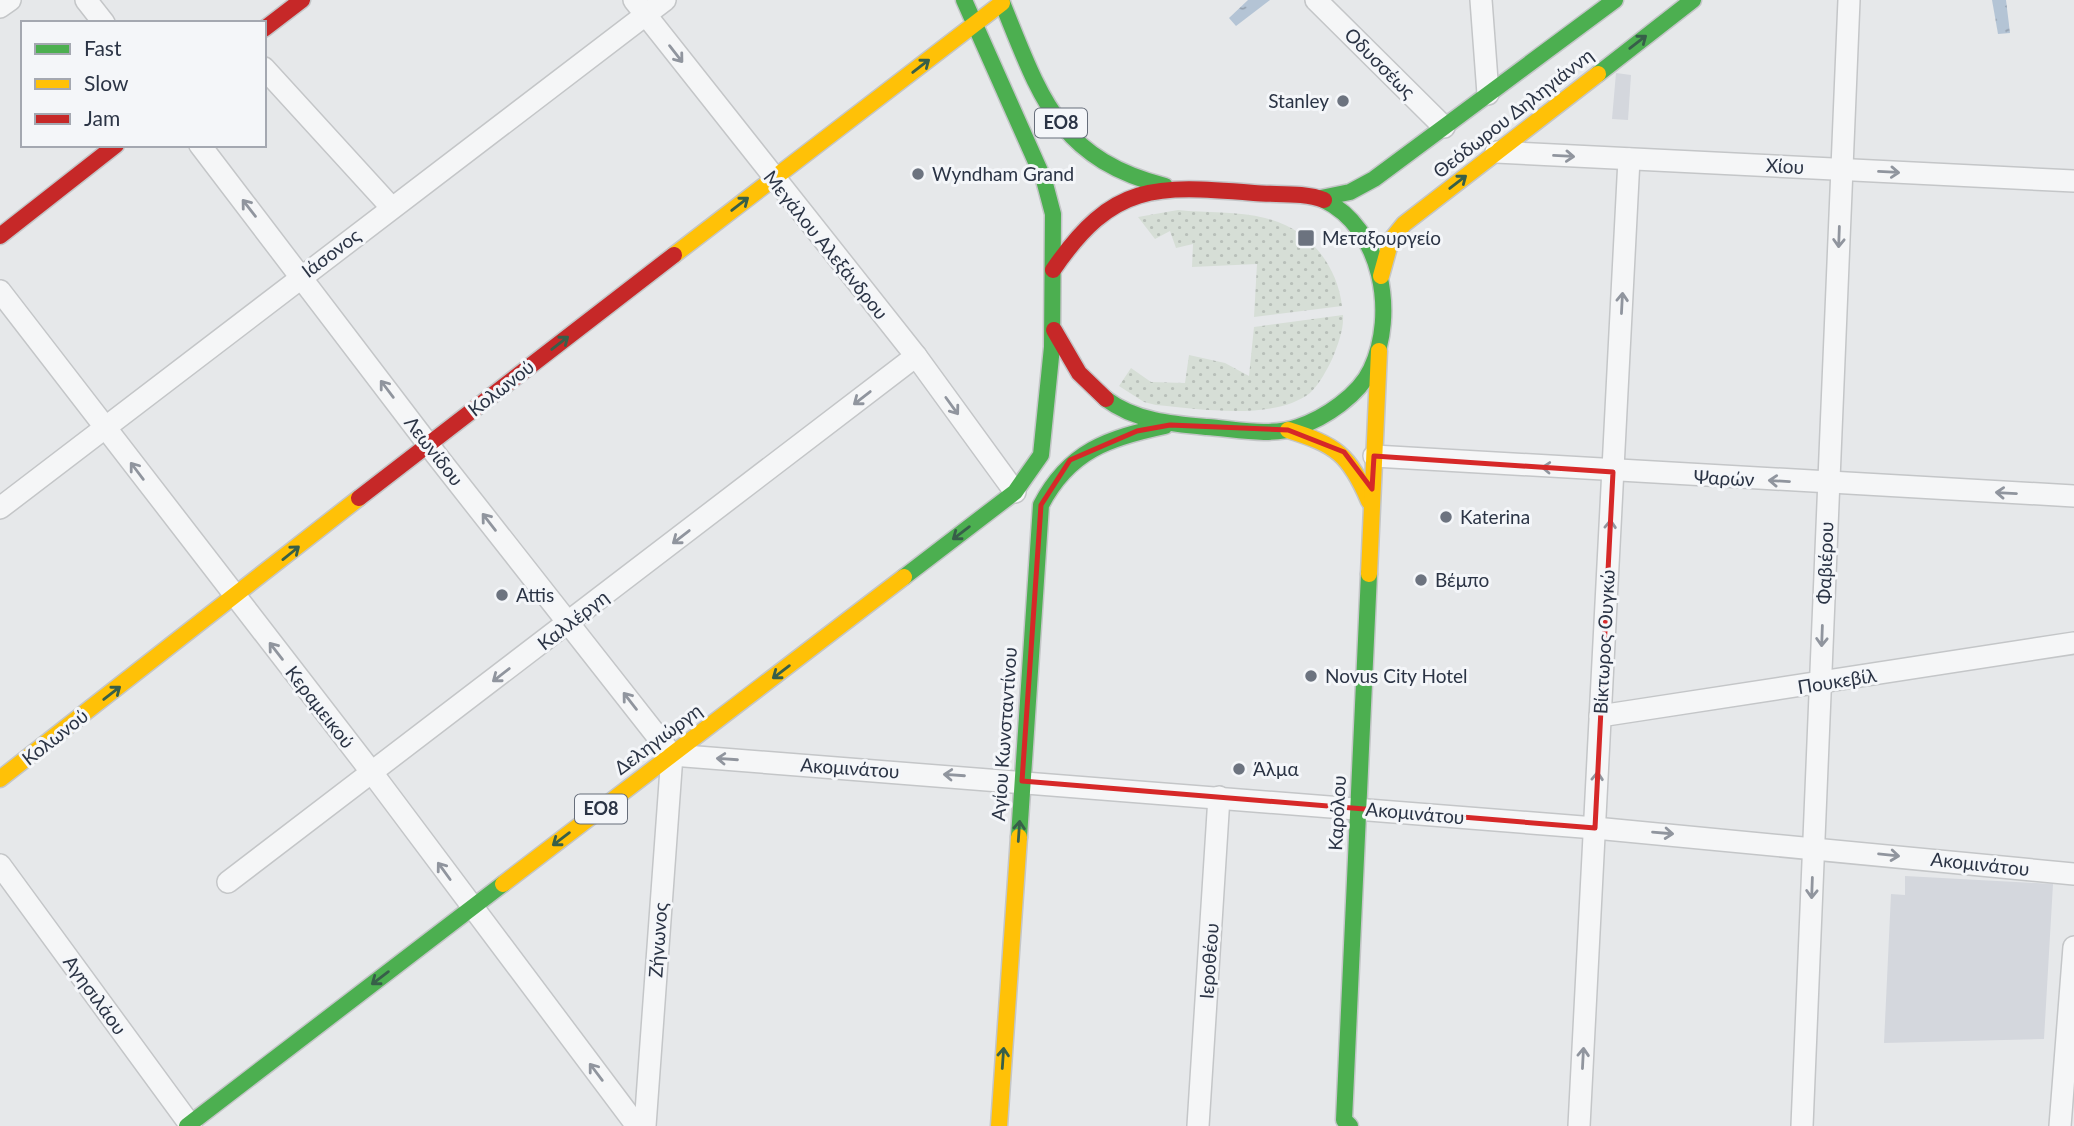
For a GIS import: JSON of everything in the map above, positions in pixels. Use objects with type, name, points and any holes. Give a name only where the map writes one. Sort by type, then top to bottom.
[{"type":"main road","points":[[266,27],[302,0]]},
{"type":"main road","name":"ΕΟ8","points":[[964,0],[1044,180],[1053,214],[1052,326],[1072,366],[1093,392],[1122,411],[1170,425],[1288,430],[1329,411],[1354,392],[1371,369],[1379,348],[1381,276],[1357,227],[1345,214],[1321,198],[1143,183],[1095,161],[1071,137],[1043,99],[1003,1]]},
{"type":"main road","name":"Θεόδωρου Δηληγιάννη","points":[[1321,198],[1350,192],[1374,179],[1615,0]]},
{"type":"main road","name":"Θεόδωρου Δηληγιάννη","points":[[1381,276],[1391,240],[1404,223],[1693,0]]},
{"type":"main road","name":"Κολωνού","points":[[0,779],[428,444],[1003,1]]},
{"type":"main road","points":[[0,236],[113,147]]},
{"type":"main road","name":"ΕΟ8","points":[[1054,271],[1068,246],[1102,211],[1143,192],[1173,187]]},
{"type":"main road","name":"Δεληγιώργη","points":[[189,1125],[1015,492],[1041,455],[1052,326]]},
{"type":"main road","name":"Καρόλου","points":[[1346,1124],[1379,348]]},
{"type":"main road","name":"Αγίου Κωνσταντίνου","points":[[999,1126],[1041,505],[1057,475],[1070,460],[1088,449],[1137,431],[1170,425]]},
{"type":"main road","name":"Καρόλου","points":[[1288,430],[1322,440],[1344,452],[1359,475],[1372,507]]},
{"type":"street","points":[[0,7],[10,0]]},
{"type":"street","points":[[86,0],[102,21]]},
{"type":"street","name":"Ιάσονος","points":[[0,508],[391,207],[640,7],[665,0]]},
{"type":"street","name":"Οδυσσέως","points":[[1316,0],[1444,127]]},
{"type":"street","points":[[1481,0],[1488,94]]},
{"type":"street","name":"Φαβιέρου","points":[[1802,1126],[1849,0]]},
{"type":"street","name":"Μεγάλου Αλεξάνδρου","points":[[640,7],[773,179],[916,356],[1015,492]]},
{"type":"street","points":[[266,70],[391,207]]},
{"type":"street","name":"Λεωνίδου","points":[[202,147],[302,275],[428,444],[672,755]]},
{"type":"street","name":"Χίου","points":[[1496,152],[2074,181]]},
{"type":"street","name":"Βίκτωρος Ουγκώ","points":[[1579,1126],[1629,159]]},
{"type":"street","name":"Κεραμεικού","points":[[0,291],[234,598],[373,774],[637,1126]]},
{"type":"street","name":"Καλλέργη","points":[[228,882],[373,774],[916,356]]},
{"type":"street","name":"Ψαρών","points":[[1374,456],[1613,472],[2074,496]]},
{"type":"street","name":"Πουκεβίλ","points":[[1600,716],[2074,643]]},
{"type":"street","name":"Ακομινάτου","points":[[672,755],[1022,780],[1595,828],[2074,874]]},
{"type":"street","name":"Ζήνωνος","points":[[645,1126],[672,755]]},
{"type":"street","name":"Ιεροθέου","points":[[1198,1126],[1219,797]]},
{"type":"street","name":"Αγησιλάου","points":[[0,865],[189,1125]]},
{"type":"street","points":[[2060,1126],[2070,1051],[2074,947]]},
{"type":"highlighted area","points":[[1170,425],[1288,430],[1344,452],[1372,489],[1374,456],[1613,472],[1595,828],[1022,781],[1041,505],[1070,460],[1137,431]]},
{"type":"shaded area","points":[[1616,73],[1631,75],[1628,120],[1612,119]]},
{"type":"shaded area","points":[[1178,210],[1255,216],[1294,230],[1307,239],[1327,262],[1334,276],[1342,306],[1254,317],[1257,264],[1192,267],[1193,244],[1176,248],[1170,231],[1155,239],[1138,217]]},
{"type":"shaded area","points":[[1343,315],[1340,336],[1326,371],[1310,393],[1295,402],[1257,410],[1193,409],[1144,402],[1119,386],[1131,368],[1151,382],[1185,383],[1189,355],[1225,363],[1249,376],[1254,327]]},
{"type":"shaded area","points":[[1905,876],[2053,884],[2044,1039],[1884,1043],[1891,894],[1905,895]]},
{"type":"water","points":[[1248,0],[1270,0],[1236,26],[1229,18]]},
{"type":"water","points":[[1992,0],[2006,0],[2010,33],[1998,34]]},
{"type":"traffic: fast","points":[[904,577],[1015,492],[1041,455],[1052,347],[1053,214],[1044,180],[964,0]]},
{"type":"traffic: fast","points":[[1001,0],[1041,93],[1075,140],[1099,158],[1128,174],[1165,186]]},
{"type":"traffic: fast","points":[[1321,198],[1350,192],[1374,179],[1615,0]]},
{"type":"traffic: fast","points":[[1598,74],[1693,0]]},
{"type":"traffic: fast","points":[[1106,399],[1129,412],[1154,420],[1241,431],[1276,432],[1308,423],[1330,412],[1350,396],[1366,379],[1379,347],[1383,299],[1379,274],[1371,251],[1359,230],[1344,213],[1324,200]]},
{"type":"traffic: fast","points":[[1019,837],[1041,505],[1064,472],[1092,450],[1126,436],[1165,426]]},
{"type":"traffic: fast","points":[[1350,1126],[1344,1120],[1369,574]]},
{"type":"traffic: fast","points":[[187,1126],[503,884]]},
{"type":"traffic: slow","points":[[674,255],[1002,3]]},
{"type":"traffic: slow","points":[[1381,276],[1391,240],[1404,224],[1598,74]]},
{"type":"traffic: slow","points":[[1369,574],[1379,351]]},
{"type":"traffic: slow","points":[[1288,430],[1318,441],[1339,454],[1355,472],[1369,501]]},
{"type":"traffic: slow","points":[[0,779],[359,498]]},
{"type":"traffic: slow","points":[[503,884],[904,577]]},
{"type":"traffic: slow","points":[[999,1126],[1019,837]]},
{"type":"traffic: jam","points":[[266,27],[302,0]]},
{"type":"traffic: jam","points":[[0,236],[113,147]]},
{"type":"traffic: jam","points":[[1053,270],[1075,241],[1096,220],[1117,205],[1139,196],[1189,189],[1299,195],[1324,200]]},
{"type":"traffic: jam","points":[[359,498],[674,255]]},
{"type":"traffic: jam","points":[[1054,330],[1079,373],[1106,399]]},
{"type":"place","name":"Stanley","points":[[1343,101]]},
{"type":"place","name":"Wyndham Grand","points":[[918,174]]},
{"type":"place","name":"Μεταξουργείο","points":[[1306,238]]},
{"type":"place","name":"Katerina","points":[[1446,517]]},
{"type":"place","name":"Βέμπο","points":[[1421,580]]},
{"type":"place","name":"Attis","points":[[502,595]]},
{"type":"place","name":"Novus City Hotel","points":[[1311,676]]},
{"type":"place","name":"Άλμα","points":[[1239,769]]}]
